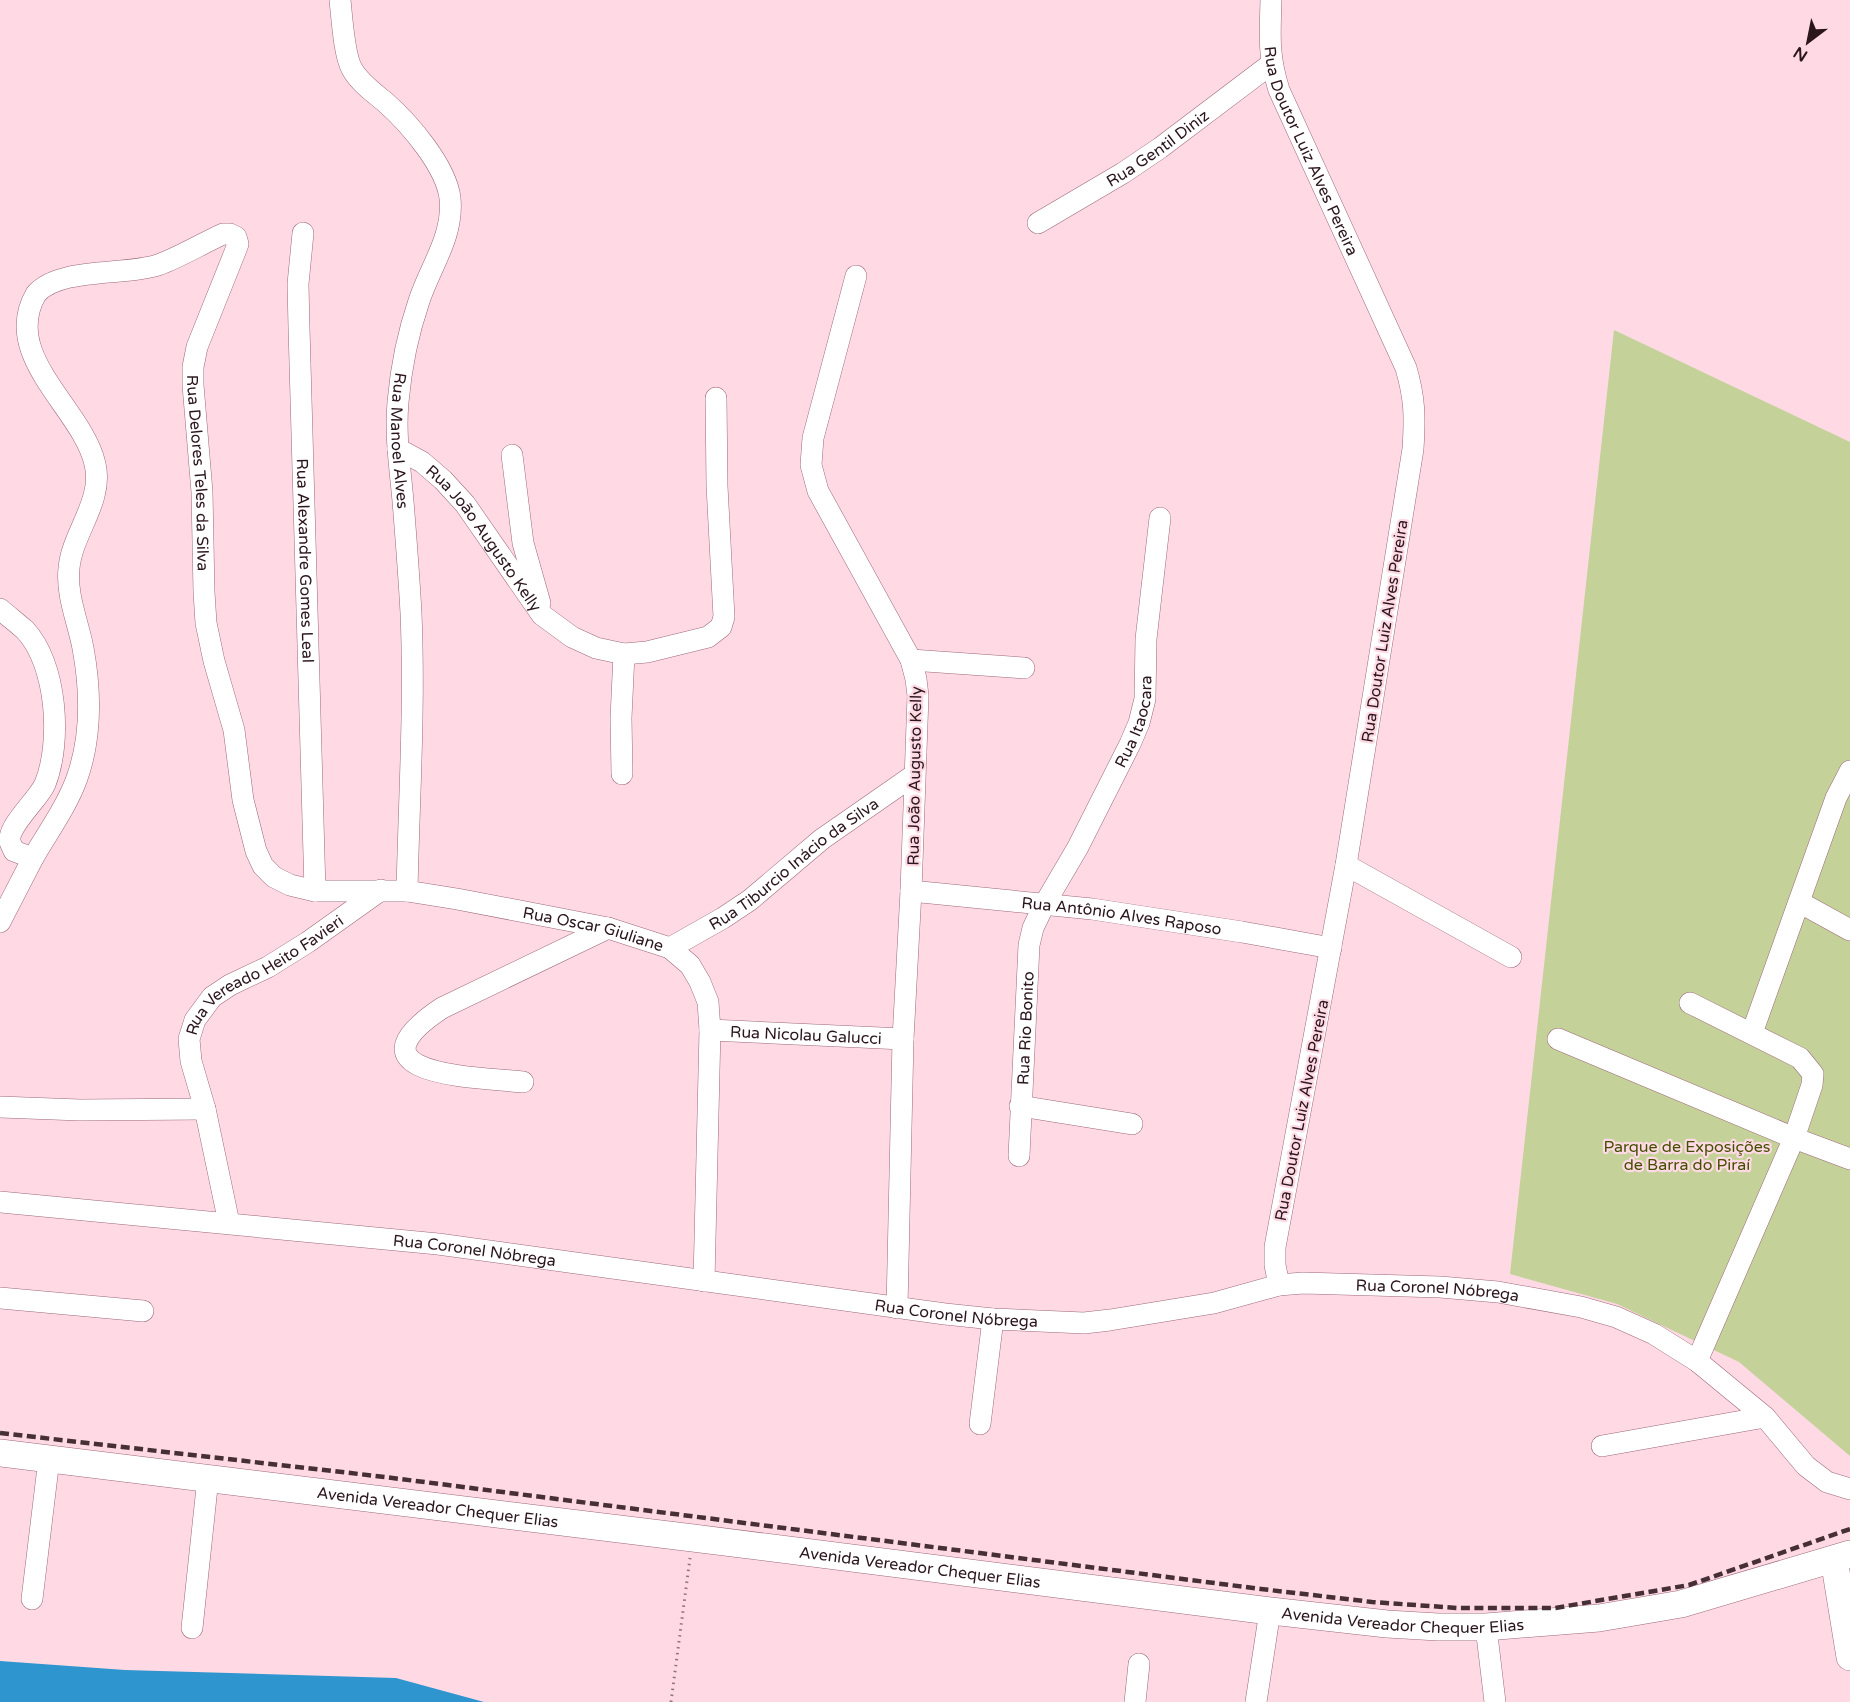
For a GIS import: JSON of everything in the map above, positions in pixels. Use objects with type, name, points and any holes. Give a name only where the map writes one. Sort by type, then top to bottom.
[{"type":"main road","name":"Avenida Vereador Chequer Elias","points":[[0,1453],[1270,1611],[1387,1624],[1438,1627],[1486,1627],[1599,1618],[1681,1604],[1842,1556]]},
{"type":"main road","points":[[1842,1556],[1850,1657]]},
{"type":"street","name":"Rua Manoel Alves","points":[[340,0],[351,69],[393,109],[433,157],[444,178],[450,198],[449,226],[420,299],[408,342],[397,405],[398,449],[412,635],[407,891]]},
{"type":"street","name":"Rua Doutor Luiz Alves Pereira","points":[[1271,0],[1271,64],[1279,90],[1406,368],[1414,394],[1415,420],[1413,449],[1346,865],[1275,1247],[1275,1265],[1279,1285]]},
{"type":"street","name":"Rua Gentil Diniz","points":[[1038,223],[1150,154],[1271,64]]},
{"type":"street","name":"Rua Alexandre Gomes Leal","points":[[303,233],[298,284],[315,891]]},
{"type":"street","name":"Rua Delores Teles da Silva","points":[[33,858],[77,779],[90,717],[89,686],[83,647],[68,579],[70,558],[89,511],[95,489],[96,466],[89,446],[74,422],[44,386],[29,363],[22,343],[21,322],[38,292],[51,284],[73,276],[156,266],[224,234],[230,234],[236,237],[238,244],[197,347],[193,367],[202,492],[207,623],[214,661],[234,730],[243,801],[256,851],[263,866],[274,877],[290,885],[315,891]]},
{"type":"street","name":"Rua João Augusto Kelly","points":[[856,276],[813,438],[811,465],[818,491],[911,660],[918,696],[903,1039],[897,1308]]},
{"type":"street","name":"Rua João Augusto Kelly","points":[[398,449],[422,462],[465,504],[542,615],[572,637],[596,648],[624,654],[676,647],[715,634],[721,627],[724,616],[717,486],[716,398]]},
{"type":"street","points":[[512,455],[523,543],[542,615]]},
{"type":"street","name":"Rua Itaocara","points":[[1044,905],[1078,847],[1139,723],[1145,699],[1146,639],[1160,518]]},
{"type":"street","points":[[0,609],[26,631],[41,656],[52,693],[54,730],[52,760],[44,785],[33,804],[12,831],[10,842],[14,851],[33,858],[0,922]]},
{"type":"street","points":[[622,774],[621,718],[624,654]]},
{"type":"street","points":[[911,660],[1024,668]]},
{"type":"street","points":[[1752,1033],[1836,798],[1850,771]]},
{"type":"street","name":"Rua Tiburcio Inácio da Silva","points":[[670,948],[750,900],[822,839],[914,775]]},
{"type":"street","points":[[1346,865],[1511,957]]},
{"type":"street","name":"Rua Vereado Heito Favieri","points":[[229,1223],[206,1109],[191,1061],[189,1039],[195,1020],[212,997],[230,985],[268,967],[308,942],[381,890]]},
{"type":"street","name":"Rua Oscar Giuliane","points":[[315,891],[407,891],[608,928],[670,948],[690,965],[708,1002],[711,1030],[704,1281]]},
{"type":"street","name":"Rua Antônio Alves Raposo","points":[[911,891],[1122,914],[1331,948]]},
{"type":"street","points":[[1799,903],[1850,930]]},
{"type":"street","name":"Rua Rio Bonito","points":[[1019,1156],[1029,945],[1033,928],[1044,905]]},
{"type":"street","points":[[523,1082],[443,1074],[425,1069],[413,1063],[406,1053],[406,1041],[421,1021],[442,1008],[608,928]]},
{"type":"street","points":[[1690,1004],[1800,1058],[1813,1074],[1812,1085],[1794,1138],[1697,1361]]},
{"type":"street","name":"Rua Nicolau Galucci","points":[[711,1030],[903,1039]]},
{"type":"street","points":[[1558,1039],[1794,1138],[1850,1159]]},
{"type":"street","points":[[1020,1106],[1132,1124]]},
{"type":"street","points":[[0,1107],[80,1110],[206,1109]]},
{"type":"street","name":"Rua Coronel Nóbrega","points":[[0,1202],[438,1244],[897,1308],[993,1319],[1084,1323],[1110,1320],[1214,1303],[1279,1285],[1302,1283],[1440,1287],[1498,1292],[1571,1305],[1617,1317],[1654,1334],[1697,1361],[1765,1417],[1806,1466],[1827,1482],[1850,1489]]},
{"type":"street","points":[[0,1298],[143,1311]]},
{"type":"street","points":[[980,1424],[993,1319]]},
{"type":"street","points":[[1602,1446],[1765,1417]]},
{"type":"street","points":[[32,1599],[49,1459]]},
{"type":"street","points":[[192,1628],[208,1478]]},
{"type":"street","points":[[1256,1702],[1270,1611]]},
{"type":"street","points":[[1486,1627],[1495,1702]]},
{"type":"street","points":[[1135,1702],[1139,1664]]},
{"type":"path","points":[[671,1702],[693,1538]]},
{"type":"green space","name":"Parque de Exposições de Barra do Piraí","points":[[1614,330],[1850,442],[1850,1456],[1739,1362],[1617,1304],[1510,1274]]},
{"type":"water","points":[[0,1661],[125,1670],[396,1678],[484,1702],[0,1702]]},
{"type":"railway","points":[[0,1433],[385,1477],[1261,1589],[1372,1602],[1458,1608],[1555,1608],[1689,1585],[1850,1529]]}]
